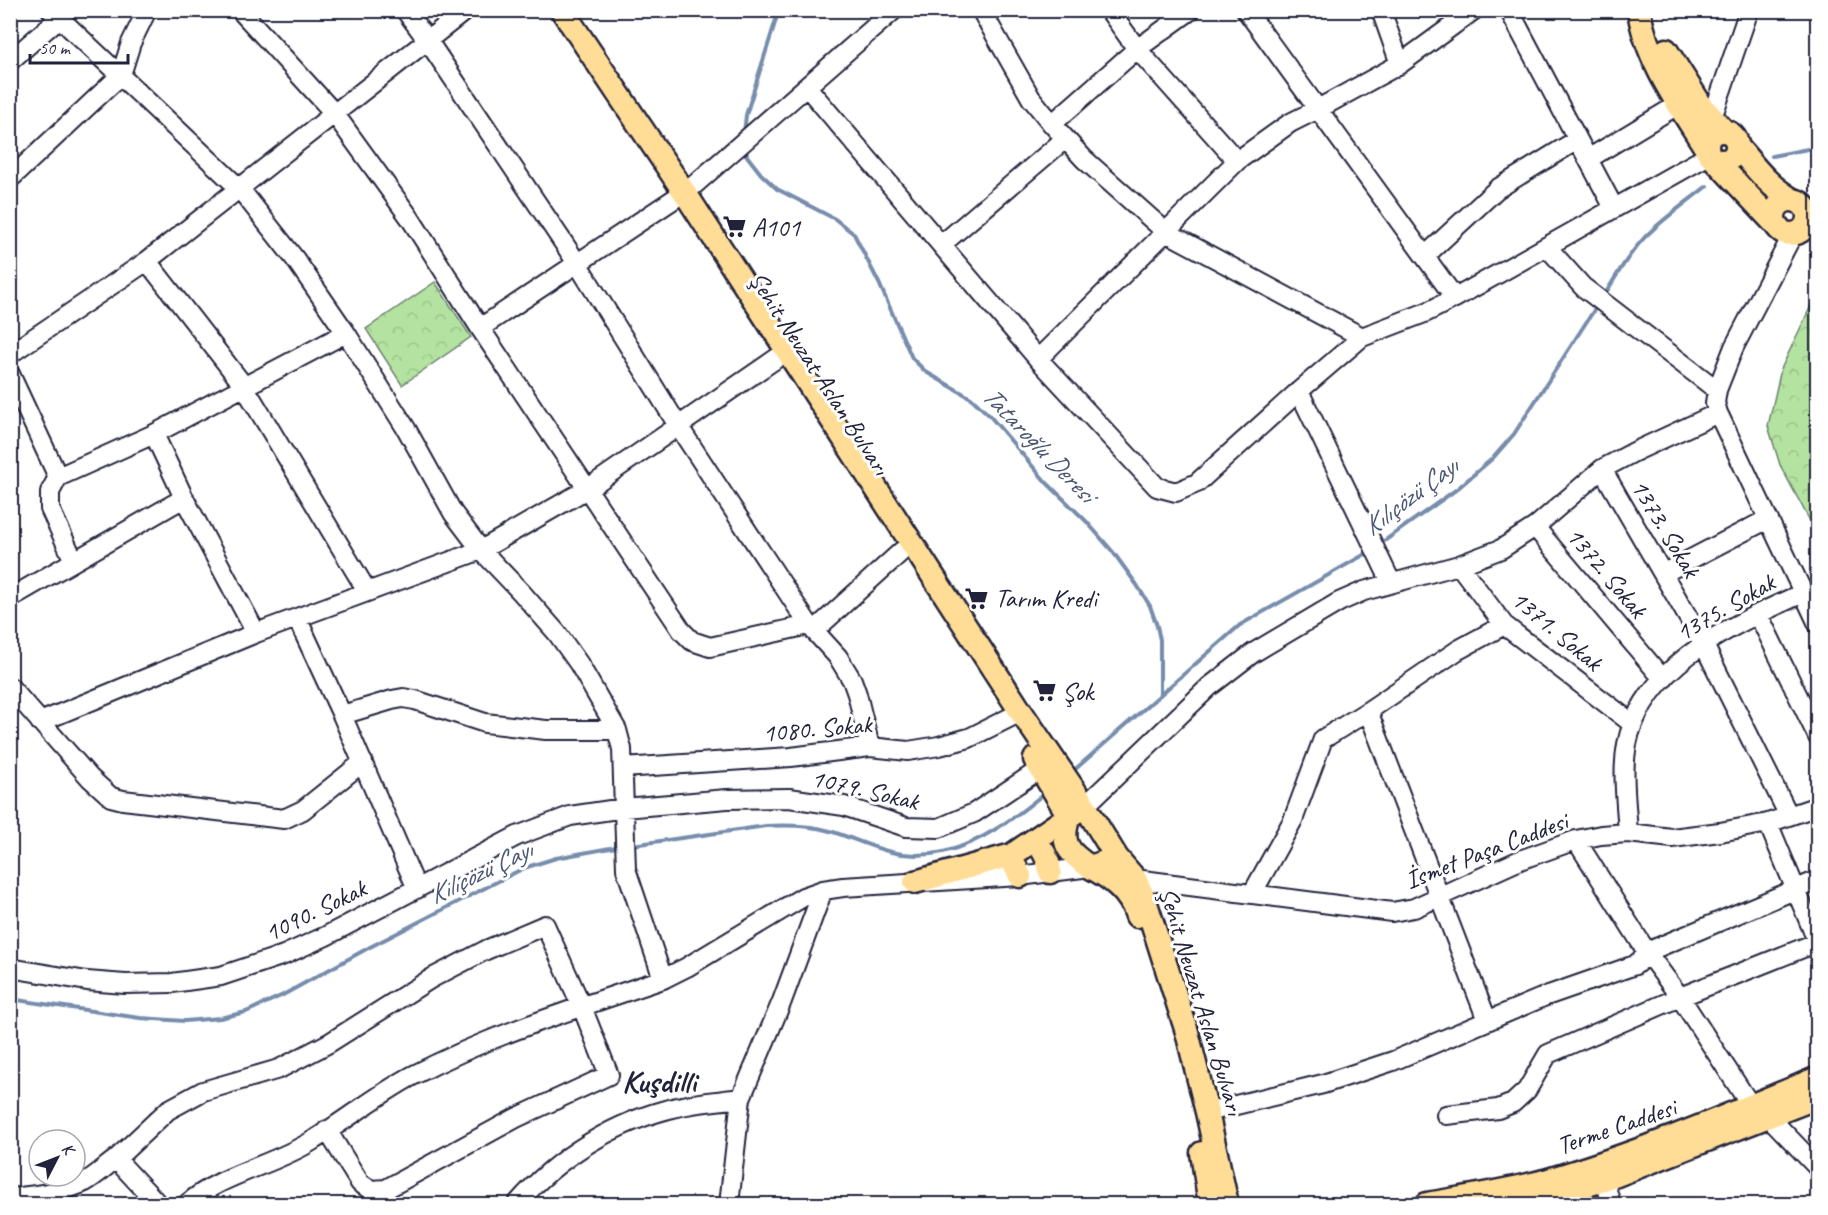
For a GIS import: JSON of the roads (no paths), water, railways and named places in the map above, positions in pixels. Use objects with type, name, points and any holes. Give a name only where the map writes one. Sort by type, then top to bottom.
[{"type":"main road","name":"Şehit Nevzat Aslan Bulvarı","points":[[548,10],[679,196],[777,358],[902,551],[1015,716]]},
{"type":"main road","name":"Şehit Nevzat Aslan Bulvarı","points":[[562,10],[679,196],[1073,805],[1135,879],[1145,900],[1187,1032],[1208,1112],[1227,1204]]},
{"type":"main road","points":[[1639,10],[1650,51],[1710,154],[1801,213]]},
{"type":"main road","points":[[1648,10],[1680,74],[1701,105],[1765,179],[1801,213]]},
{"type":"main road","points":[[1710,154],[1707,141],[1710,136],[1719,131],[1724,132]]},
{"type":"main road","name":"Şehit Nevzat Aslan Bulvarı","points":[[1073,805],[1064,832],[1066,843],[1074,857],[1109,876],[1119,886],[1136,912],[1186,1076],[1210,1204]]},
{"type":"main road","points":[[915,882],[1012,855],[1034,840],[1073,805]]},
{"type":"main road","points":[[1034,840],[1043,849],[1050,872]]},
{"type":"main road","points":[[1012,855],[1020,876]]},
{"type":"main road","points":[[1090,867],[1117,858]]},
{"type":"main road","name":"Terme Caddesi","points":[[1523,1204],[1604,1180],[1760,1111],[1818,1078]]},
{"type":"main road","name":"Terme Caddesi","points":[[1426,1204],[1546,1180],[1760,1111],[1818,1097]]},
{"type":"street","points":[[10,178],[121,75],[131,43],[147,10]]},
{"type":"street","points":[[240,10],[334,113],[410,218],[587,489],[682,631],[692,641],[710,647],[812,628],[902,551]]},
{"type":"street","points":[[405,10],[577,263],[679,427],[812,628],[838,657],[858,694],[870,747]]},
{"type":"street","points":[[10,354],[147,261],[466,10]]},
{"type":"street","points":[[480,328],[679,196],[894,10]]},
{"type":"street","points":[[981,10],[1031,98],[1052,124],[1123,195],[1166,232],[1362,337]]},
{"type":"street","points":[[1108,10],[1137,49],[1237,161]]},
{"type":"street","points":[[1052,124],[1137,49],[1191,10]]},
{"type":"street","points":[[1246,10],[1455,298]]},
{"type":"street","points":[[1381,10],[1400,64]]},
{"type":"street","points":[[1038,359],[1237,161],[1290,123],[1400,64],[1474,10]]},
{"type":"street","points":[[1509,10],[1614,208]]},
{"type":"street","points":[[1724,132],[1749,10]]},
{"type":"street","points":[[10,61],[55,15],[240,189],[295,259],[346,333],[407,430],[453,513],[481,550],[557,633],[585,674],[617,730],[622,749],[626,869],[663,979]]},
{"type":"street","points":[[807,87],[1038,359],[1157,487],[1176,492],[1197,483],[1362,337],[1427,312],[1455,298],[1710,154]]},
{"type":"street","points":[[1588,159],[1679,104]]},
{"type":"street","points":[[941,245],[1065,139]]},
{"type":"street","points":[[1425,256],[1497,189],[1577,140]]},
{"type":"street","points":[[1801,213],[1740,333],[1717,390],[1715,403],[1818,624]]},
{"type":"street","points":[[1547,248],[1583,287],[1717,390]]},
{"type":"street","points":[[147,261],[244,386],[367,591]]},
{"type":"street","points":[[74,561],[50,509],[50,492],[58,477],[154,434],[346,333]]},
{"type":"street","points":[[40,722],[256,633],[481,550],[587,489],[777,358]]},
{"type":"street","points":[[10,374],[58,477]]},
{"type":"street","points":[[1299,391],[1391,582]]},
{"type":"street","points":[[1073,805],[1209,687],[1253,653],[1339,602],[1364,591],[1459,565],[1501,549],[1535,527],[1602,469],[1718,413]]},
{"type":"street","points":[[154,434],[184,498],[256,633]]},
{"type":"street","name":"1373. Sokak","points":[[1602,469],[1703,643],[1789,816]]},
{"type":"street","points":[[10,598],[184,498]]},
{"type":"street","points":[[1664,573],[1768,519]]},
{"type":"street","name":"1372. Sokak","points":[[1535,527],[1663,679]]},
{"type":"street","name":"1371. Sokak","points":[[1459,565],[1504,625],[1633,724]]},
{"type":"street","name":"1375. Sokak","points":[[1628,833],[1625,770],[1628,744],[1633,724],[1646,701],[1663,679],[1703,643],[1803,593]]},
{"type":"street","points":[[1758,614],[1818,737]]},
{"type":"street","points":[[297,618],[363,762],[417,889]]},
{"type":"street","points":[[1252,894],[1293,820],[1323,739],[1458,650],[1504,625]]},
{"type":"street","points":[[10,687],[90,777],[111,797],[284,819],[303,810],[363,762]]},
{"type":"street","points":[[342,715],[403,698],[485,723],[546,730],[617,730]]},
{"type":"street","points":[[1368,711],[1487,1020]]},
{"type":"street","name":"1080. Sokak","points":[[623,768],[791,757],[870,747],[908,751],[969,738],[1015,716]]},
{"type":"street","name":"1079. Sokak","points":[[624,808],[789,798],[844,806],[906,827],[939,828],[974,813],[1047,765]]},
{"type":"street","name":"İsmet Paşa Caddesi","points":[[1135,879],[1392,912],[1414,908],[1520,860],[1576,840],[1628,833],[1672,838],[1768,823],[1818,806]]},
{"type":"street","name":"1090. Sokak","points":[[10,968],[87,981],[125,984],[172,983],[221,976],[284,955],[547,823],[597,810],[624,808]]},
{"type":"street","points":[[1446,1115],[1498,1109],[1513,1103],[1527,1090],[1548,1054],[1680,997],[1817,943],[1768,823]]},
{"type":"street","points":[[1576,840],[1648,954],[1760,1111],[1818,1168]]},
{"type":"street","points":[[187,1204],[219,1182],[296,1149],[411,1077],[507,1033],[663,979],[803,897],[823,890],[843,887],[1020,876],[1090,867]]},
{"type":"street","points":[[1208,1112],[1323,1084],[1393,1061],[1487,1020],[1635,965],[1654,950],[1818,880]]},
{"type":"street","points":[[729,1204],[741,1098],[782,1001],[823,890]]},
{"type":"street","points":[[10,1198],[48,1194],[87,1181],[116,1159],[168,1110],[203,1092],[279,1069],[329,1043],[432,978],[486,950],[545,925],[582,1007],[609,1075],[516,1118],[386,1189],[371,1190],[360,1182],[327,1130]]},
{"type":"street","points":[[517,1204],[539,1181],[569,1157],[615,1129],[676,1107],[741,1098]]},
{"type":"street","points":[[116,1159],[158,1204]]},
{"type":"street","points":[[1604,1180],[1611,1204]]},
{"type":"waterway","name":"Tataroğlu Deresi","points":[[744,133],[746,115],[779,10]]},
{"type":"waterway","points":[[1772,156],[1818,147]]},
{"type":"waterway","name":"Tataroğlu Deresi","points":[[746,149],[747,156],[777,189],[835,219],[854,234],[879,283],[912,358],[926,372],[971,398],[989,415],[1046,482],[1086,521],[1113,552],[1150,606],[1157,626],[1160,640],[1160,694]]},
{"type":"waterway","name":"Kılıçözü Çayı","points":[[1604,296],[1628,258],[1645,237],[1707,186]]},
{"type":"waterway","name":"Kılıçözü Çayı","points":[[1380,544],[1457,489],[1493,458],[1514,434],[1598,304]]},
{"type":"waterway","name":"Kılıçözü Çayı","points":[[1072,772],[1240,625],[1369,552]]},
{"type":"waterway","name":"Kılıçözü Çayı","points":[[632,845],[766,826],[790,826],[830,831],[891,852],[912,855],[933,854],[972,842],[991,832],[1041,796]]},
{"type":"waterway","name":"Kılıçözü Çayı","points":[[10,999],[140,1018],[185,1021],[220,1018],[246,1012],[283,995],[370,947],[524,868],[556,858],[621,846]]},
{"type":"place","name":"A101","points":[[734,227]]},
{"type":"place","name":"Tarım Kredi","points":[[977,598]]},
{"type":"place","name":"Şok","points":[[1044,691]]},
{"type":"district","name":"Kuşdilli","points":[[659,1081]]}]
